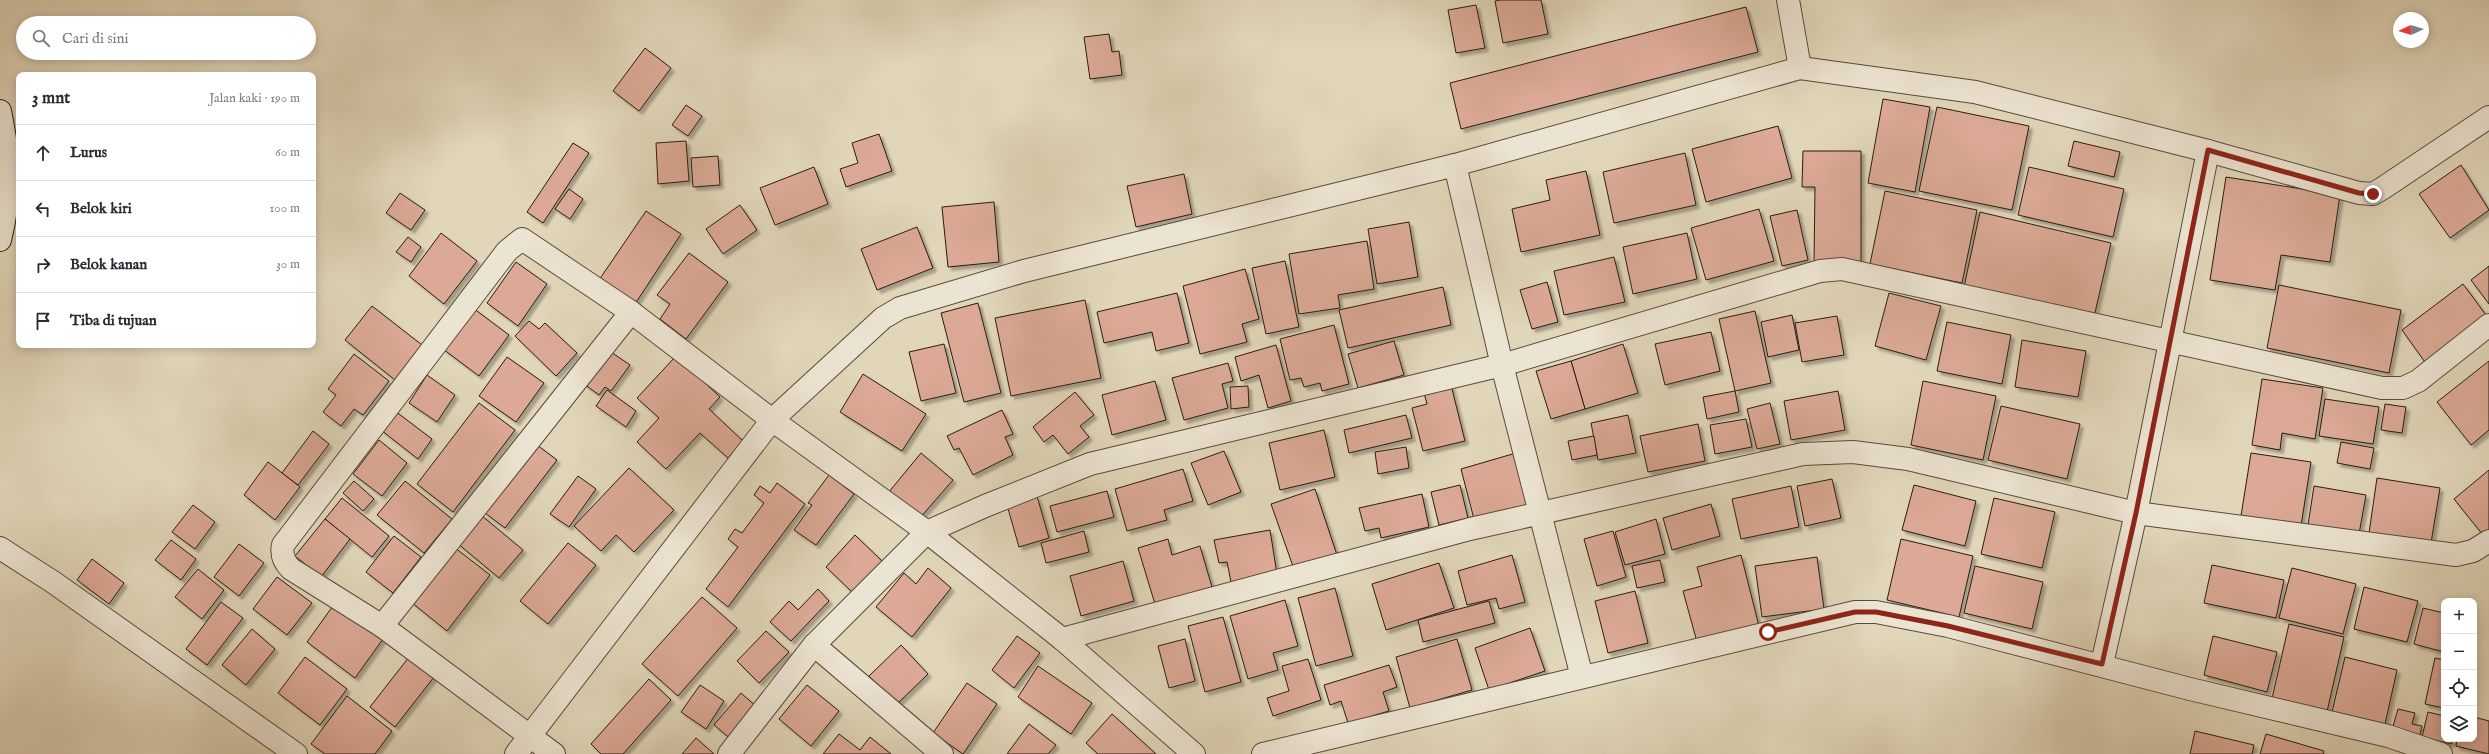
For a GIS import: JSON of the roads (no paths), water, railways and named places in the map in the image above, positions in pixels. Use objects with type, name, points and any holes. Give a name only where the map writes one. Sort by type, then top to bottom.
[{"type":"street","points":[[1788,0],[1800,68]]},
{"type":"street","points":[[516,754],[532,736],[772,420],[883,318],[900,308],[1024,271],[1455,165],[1800,68],[1975,92],[2208,150],[2359,193],[2373,194],[2489,117]]},
{"type":"street","points":[[0,111],[9,154],[9,167],[5,219],[0,240]]},
{"type":"street","points":[[2102,664],[2136,513],[2208,150]]},
{"type":"street","points":[[1455,165],[1502,365],[1582,678]]},
{"type":"street","points":[[554,754],[532,736],[382,626],[291,569],[283,556],[283,545],[506,251],[520,240],[525,240],[631,312],[772,420],[927,532],[1062,639],[1194,754]]},
{"type":"street","points":[[729,754],[814,645],[927,532],[1090,464],[1502,365],[1820,271],[1842,269],[2382,388],[2403,388],[2418,381],[2489,325]]},
{"type":"street","points":[[382,626],[631,312]]},
{"type":"street","points":[[1062,639],[1461,531],[1803,454],[1853,452],[1908,459],[2136,513],[2456,555],[2473,551],[2489,541]]},
{"type":"street","points":[[0,548],[53,582],[296,754]]},
{"type":"street","points":[[1263,754],[1855,612],[1876,612],[1948,626],[2102,664],[2190,689],[2388,736],[2441,754]]},
{"type":"street","points":[[814,645],[942,754]]}]
